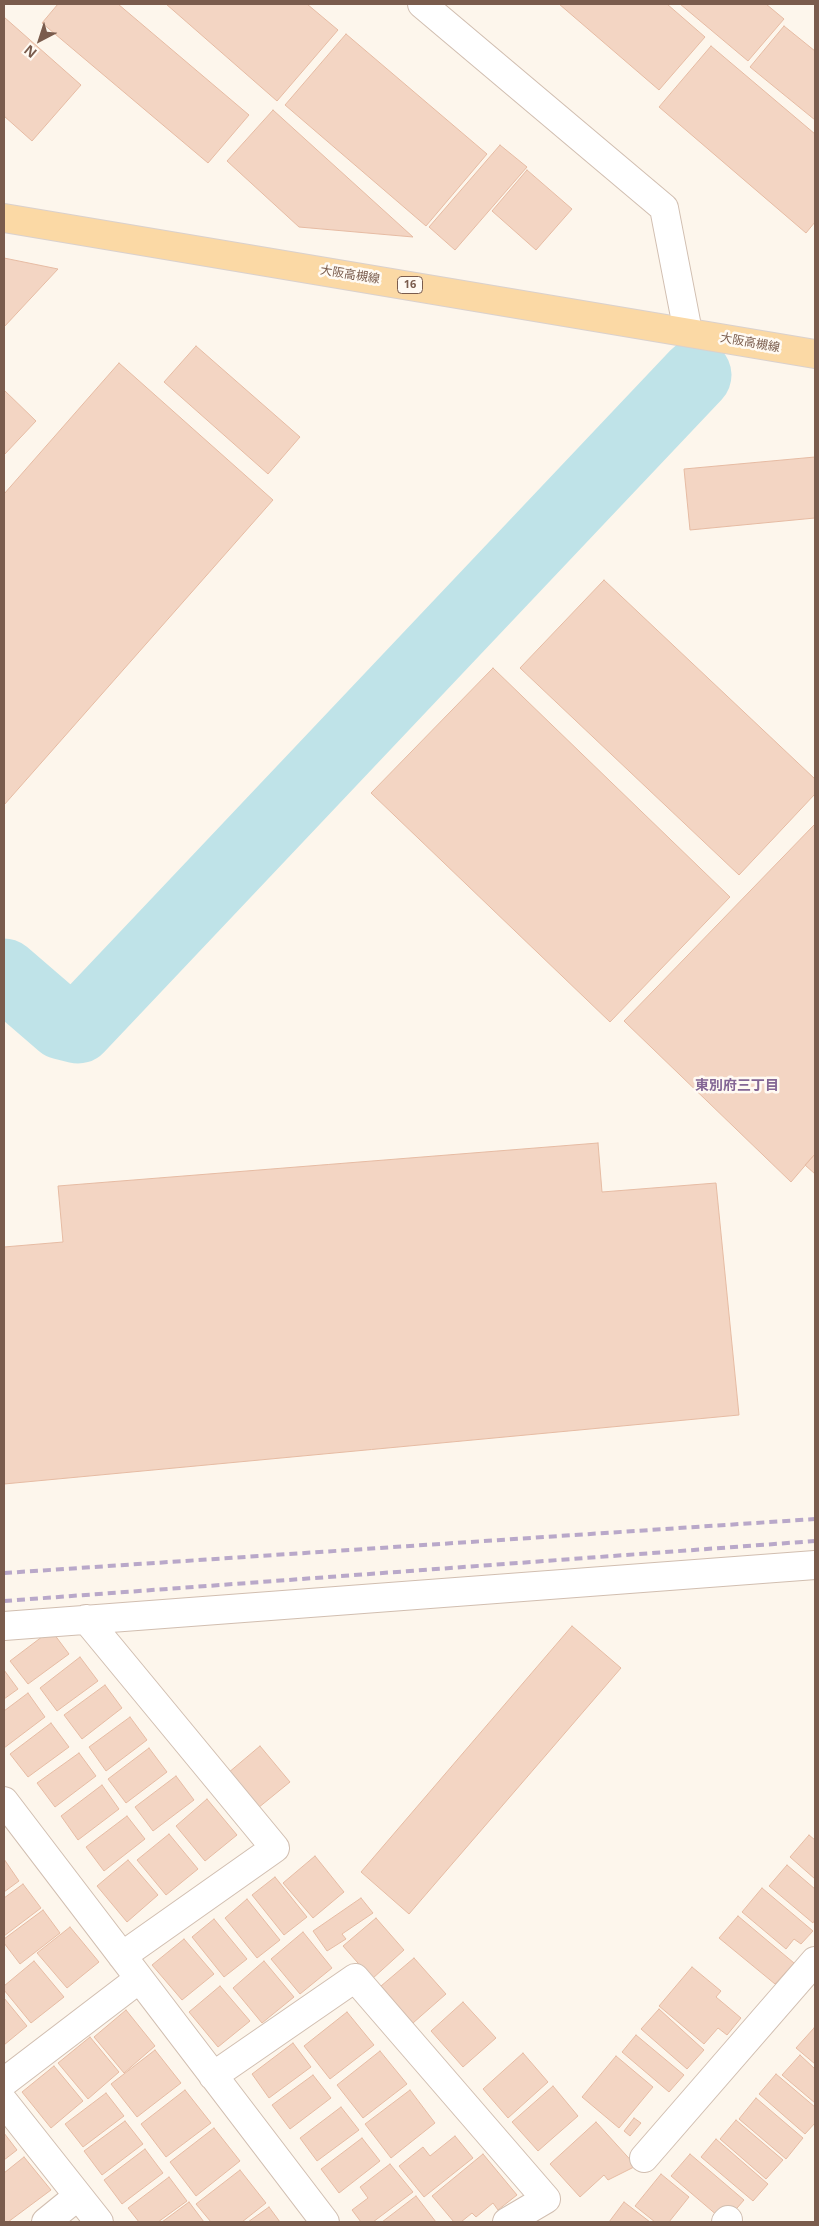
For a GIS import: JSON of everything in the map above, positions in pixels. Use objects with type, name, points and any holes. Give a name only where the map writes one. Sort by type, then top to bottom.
[{"type":"main road","name":"大阪高槻線","points":[[4,218],[815,354]]},
{"type":"street","points":[[422,4],[664,208],[688,332]]},
{"type":"street","points":[[4,1626],[815,1565]]},
{"type":"street","points":[[86,1619],[275,1848],[122,1956]]},
{"type":"street","points":[[4,1801],[325,2222]]},
{"type":"street","points":[[644,2158],[815,1961]]},
{"type":"street","points":[[4,2082],[139,1978]]},
{"type":"street","points":[[213,2076],[355,1978],[546,2199],[507,2222]]},
{"type":"street","points":[[4,2102],[99,2222]]},
{"type":"street","points":[[46,2222],[78,2196]]},
{"type":"building","points":[[58,4],[118,4],[249,115],[208,163],[42,23]]},
{"type":"building","points":[[166,4],[307,4],[338,30],[277,101]]},
{"type":"building","points":[[559,4],[667,4],[705,37],[659,90]]},
{"type":"building","points":[[680,4],[766,4],[784,19],[748,61]]},
{"type":"building","points":[[4,17],[81,85],[32,141],[4,116]]},
{"type":"building","points":[[784,26],[815,51],[815,120],[750,67]]},
{"type":"building","points":[[346,34],[487,154],[426,226],[285,105]]},
{"type":"building","points":[[711,46],[815,134],[815,222],[806,233],[659,107]]},
{"type":"building","points":[[273,110],[413,237],[299,227],[227,161]]},
{"type":"building","points":[[500,145],[527,167],[455,250],[429,227]]},
{"type":"building","points":[[527,170],[572,209],[536,250],[492,211]]},
{"type":"building","points":[[4,258],[58,269],[4,327]]},
{"type":"building","points":[[196,346],[300,437],[268,474],[164,382]]},
{"type":"building","points":[[119,363],[273,500],[4,805],[4,494]]},
{"type":"building","points":[[4,390],[36,421],[4,455]]},
{"type":"building","points":[[815,457],[815,518],[690,530],[684,469]]},
{"type":"building","points":[[604,580],[815,779],[815,794],[739,875],[520,668]]},
{"type":"building","points":[[493,668],[730,897],[610,1022],[371,793]]},
{"type":"building","points":[[815,824],[815,1154],[791,1182],[624,1021]]},
{"type":"building","points":[[598,1143],[602,1192],[716,1183],[739,1415],[4,1484],[4,1247],[63,1242],[58,1186]]},
{"type":"building","points":[[815,1154],[815,1174],[805,1165]]},
{"type":"building","points":[[572,1626],[621,1668],[409,1914],[361,1872]]},
{"type":"building","points":[[51,1630],[69,1654],[28,1684],[10,1661]]},
{"type":"building","points":[[80,1657],[98,1681],[57,1711],[40,1688]]},
{"type":"building","points":[[4,1670],[18,1689],[4,1699]]},
{"type":"building","points":[[105,1685],[122,1708],[82,1739],[64,1715]]},
{"type":"building","points":[[28,1693],[45,1717],[4,1748],[4,1711]]},
{"type":"building","points":[[130,1717],[147,1740],[106,1771],[89,1747]]},
{"type":"building","points":[[51,1723],[69,1747],[28,1777],[10,1754]]},
{"type":"building","points":[[260,1746],[290,1782],[258,1808],[228,1773]]},
{"type":"building","points":[[149,1748],[167,1772],[126,1803],[108,1779]]},
{"type":"building","points":[[79,1753],[96,1776],[55,1807],[37,1783]]},
{"type":"building","points":[[176,1776],[194,1800],[153,1831],[135,1807]]},
{"type":"building","points":[[102,1785],[119,1809],[78,1840],[61,1816]]},
{"type":"building","points":[[207,1799],[237,1835],[205,1861],[176,1826]]},
{"type":"building","points":[[127,1816],[145,1839],[104,1871],[86,1847]]},
{"type":"building","points":[[169,1834],[198,1869],[166,1895],[137,1860]]},
{"type":"building","points":[[809,1835],[815,1840],[815,1879],[790,1857]]},
{"type":"building","points":[[315,1856],[344,1892],[313,1918],[283,1883]]},
{"type":"building","points":[[4,1859],[19,1881],[4,1892]]},
{"type":"building","points":[[128,1860],[158,1895],[127,1922],[97,1886]]},
{"type":"building","points":[[787,1865],[815,1889],[815,1919],[813,1923],[769,1886]]},
{"type":"building","points":[[275,1877],[307,1917],[284,1935],[252,1895]]},
{"type":"building","points":[[23,1884],[41,1908],[4,1936],[4,1898]]},
{"type":"building","points":[[762,1888],[813,1931],[801,1944],[794,1939],[786,1949],[742,1912]]},
{"type":"building","points":[[361,1898],[373,1913],[342,1934],[346,1939],[327,1951],[313,1931]]},
{"type":"building","points":[[247,1899],[280,1940],[257,1958],[225,1918]]},
{"type":"building","points":[[43,1910],[60,1933],[20,1964],[4,1943],[4,1939]]},
{"type":"building","points":[[738,1916],[794,1963],[775,1984],[719,1938]]},
{"type":"building","points":[[376,1918],[404,1950],[372,1979],[343,1946]]},
{"type":"building","points":[[214,1919],[247,1959],[224,1977],[192,1937]]},
{"type":"building","points":[[70,1927],[99,1962],[67,1988],[37,1953]]},
{"type":"building","points":[[303,1932],[332,1968],[300,1994],[271,1959]]},
{"type":"building","points":[[184,1939],[214,1974],[182,2000],[152,1965]]},
{"type":"building","points":[[414,1958],[446,1994],[413,2023],[381,1986]]},
{"type":"building","points":[[34,1961],[64,1997],[31,2023],[4,1990],[4,1986]]},
{"type":"building","points":[[264,1961],[294,1997],[262,2023],[233,1988]]},
{"type":"building","points":[[692,1967],[721,1991],[716,1997],[741,2018],[727,2035],[718,2028],[704,2044],[659,2006]]},
{"type":"building","points":[[220,1986],[250,2021],[218,2047],[189,2012]]},
{"type":"building","points":[[4,1998],[27,2026],[4,2045]]},
{"type":"building","points":[[463,2002],[496,2038],[463,2067],[431,2031]]},
{"type":"building","points":[[659,2009],[704,2050],[687,2069],[641,2029]]},
{"type":"building","points":[[126,2010],[155,2046],[124,2073],[94,2037]]},
{"type":"building","points":[[347,2012],[374,2045],[330,2079],[304,2046]]},
{"type":"building","points":[[815,2029],[815,2064],[796,2048]]},
{"type":"building","points":[[636,2035],[684,2075],[669,2092],[622,2052]]},
{"type":"building","points":[[90,2037],[119,2072],[88,2099],[58,2063]]},
{"type":"building","points":[[293,2043],[311,2067],[269,2098],[252,2074]]},
{"type":"building","points":[[155,2050],[181,2083],[137,2117],[111,2084]]},
{"type":"building","points":[[380,2051],[407,2084],[363,2118],[337,2085]]},
{"type":"building","points":[[523,2053],[548,2082],[508,2118],[483,2089]]},
{"type":"building","points":[[800,2055],[815,2069],[815,2103],[782,2075]]},
{"type":"building","points":[[616,2056],[653,2087],[619,2128],[582,2097]]},
{"type":"building","points":[[54,2066],[83,2101],[51,2128],[22,2092]]},
{"type":"building","points":[[776,2074],[815,2107],[815,2123],[805,2134],[759,2094]]},
{"type":"building","points":[[313,2075],[331,2098],[290,2129],[272,2105]]},
{"type":"building","points":[[553,2086],[578,2116],[538,2151],[512,2122]]},
{"type":"building","points":[[185,2090],[211,2123],[166,2157],[141,2124]]},
{"type":"building","points":[[410,2090],[435,2123],[391,2158],[365,2124]]},
{"type":"building","points":[[106,2093],[124,2116],[83,2147],[65,2124]]},
{"type":"building","points":[[756,2098],[803,2138],[786,2159],[739,2119]]},
{"type":"building","points":[[341,2107],[359,2130],[317,2161],[300,2138]]},
{"type":"building","points":[[634,2118],[641,2123],[630,2136],[624,2131]]},
{"type":"building","points":[[736,2120],[783,2160],[766,2179],[720,2139]]},
{"type":"building","points":[[125,2121],[143,2144],[102,2175],[84,2151]]},
{"type":"building","points":[[596,2122],[636,2166],[608,2180],[604,2175],[580,2197],[550,2164]]},
{"type":"building","points":[[214,2128],[240,2161],[196,2196],[170,2162]]},
{"type":"building","points":[[4,2133],[17,2150],[4,2160]]},
{"type":"building","points":[[455,2136],[473,2158],[424,2197],[399,2166],[423,2147],[430,2156]]},
{"type":"building","points":[[362,2138],[380,2161],[339,2193],[321,2169]]},
{"type":"building","points":[[716,2139],[768,2184],[753,2201],[701,2157]]},
{"type":"building","points":[[145,2149],[163,2173],[122,2204],[104,2180]]},
{"type":"building","points":[[483,2154],[517,2195],[498,2210],[493,2203],[476,2217],[472,2213],[461,2222],[454,2222],[432,2196]]},
{"type":"building","points":[[690,2154],[744,2200],[725,2222],[671,2176]]},
{"type":"building","points":[[24,2157],[51,2190],[8,2222],[5,2222],[4,2173]]},
{"type":"building","points":[[390,2164],[413,2192],[373,2222],[361,2222],[352,2210],[368,2198],[360,2187]]},
{"type":"building","points":[[240,2170],[266,2203],[242,2222],[211,2222],[196,2204]]},
{"type":"building","points":[[661,2174],[689,2197],[669,2222],[655,2222],[635,2206]]},
{"type":"building","points":[[169,2177],[187,2201],[158,2222],[139,2222],[128,2208]]},
{"type":"building","points":[[416,2196],[436,2222],[382,2222]]},
{"type":"building","points":[[189,2202],[204,2222],[162,2222]]},
{"type":"building","points":[[624,2202],[650,2222],[609,2222]]},
{"type":"building","points":[[269,2207],[280,2222],[248,2222]]},
{"type":"waterway","points":[[4,974],[62,1024],[78,1028],[696,375]]},
{"type":"railway","points":[[4,1573],[815,1519]]},
{"type":"railway","points":[[4,1601],[815,1541]]},
{"type":"district","name":"東別府三丁目","points":[[737,1086]]}]
